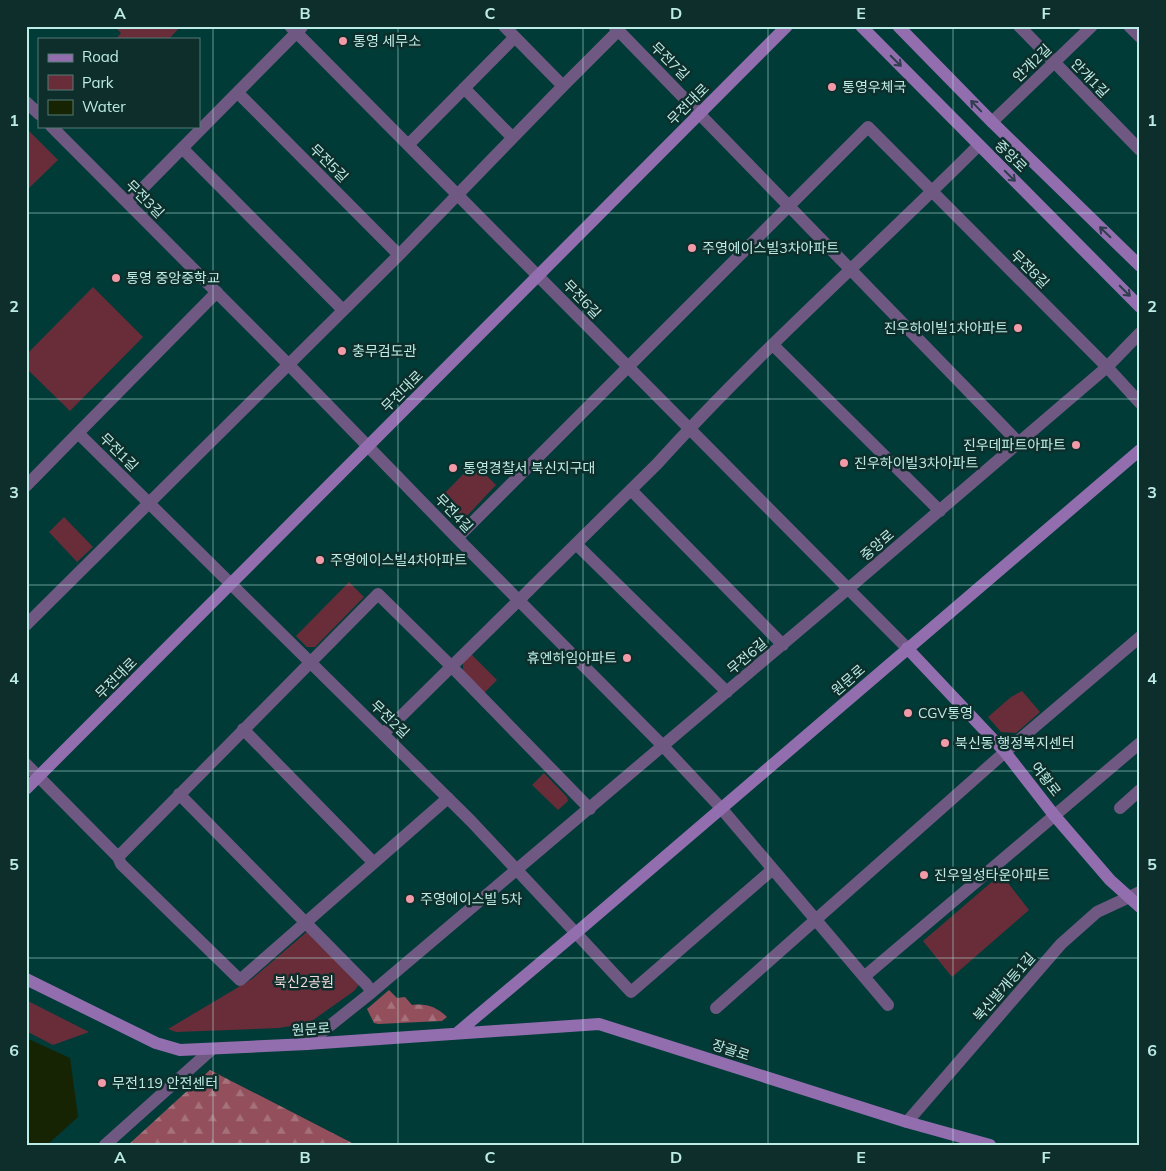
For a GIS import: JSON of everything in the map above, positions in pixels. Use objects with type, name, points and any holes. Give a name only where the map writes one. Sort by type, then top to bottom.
[{"type":"street","points":[[26,625],[399,255],[512,137],[564,86],[504,26]]},
{"type":"street","name":"무전대로","points":[[26,789],[787,26]]},
{"type":"street","name":"중앙로","points":[[861,26],[1140,307]]},
{"type":"street","name":"중앙로","points":[[898,26],[992,122],[1140,266]]},
{"type":"street","name":"안개1길","points":[[1019,26],[1140,150]]},
{"type":"street","name":"안개2길","points":[[992,122],[1092,26]]},
{"type":"street","points":[[1129,26],[1140,37]]},
{"type":"street","points":[[128,203],[238,93],[297,28],[538,276]]},
{"type":"street","name":"무전7길","points":[[564,86],[617,28],[700,113]]},
{"type":"street","points":[[409,144],[515,37]]},
{"type":"street","points":[[464,88],[512,137]]},
{"type":"street","name":"무전5길","points":[[238,93],[399,255]]},
{"type":"street","points":[[26,102],[38,113]]},
{"type":"street","points":[[700,113],[1019,443]]},
{"type":"street","name":"무전8길","points":[[457,538],[868,127],[1107,367]]},
{"type":"street","name":"무전3길","points":[[53,128],[368,446]]},
{"type":"street","points":[[383,734],[631,490],[773,345],[851,268],[932,193],[979,145]]},
{"type":"street","points":[[182,148],[343,310]]},
{"type":"street","name":"무전6길","points":[[538,276],[907,648]]},
{"type":"street","points":[[78,433],[217,292]]},
{"type":"street","name":"중앙로","points":[[849,588],[1107,367],[1140,333]]},
{"type":"street","points":[[773,345],[940,510]]},
{"type":"street","points":[[1107,367],[1140,404]]},
{"type":"street","name":"무전1길","points":[[26,486],[78,433],[231,585]]},
{"type":"street","name":"무전4길","points":[[368,446],[518,601],[663,746],[721,808],[888,1005]]},
{"type":"street","name":"원문로","points":[[26,979],[156,1043],[180,1050],[211,1050],[457,1033],[1140,450]]},
{"type":"street","points":[[631,490],[782,645]]},
{"type":"street","points":[[576,544],[727,692]]},
{"type":"street","name":"무전2길","points":[[231,585],[448,798],[577,932]]},
{"type":"street","name":"무전6길","points":[[663,746],[849,588]]},
{"type":"street","points":[[118,857],[378,594],[590,808]]},
{"type":"street","points":[[716,1008],[1005,752],[1140,638]]},
{"type":"street","name":"여황로","points":[[907,648],[1005,752],[1054,815],[1110,880],[1134,894],[1140,906]]},
{"type":"street","points":[[243,730],[374,862]]},
{"type":"street","points":[[865,976],[1140,743]]},
{"type":"street","points":[[306,1044],[372,992],[663,746]]},
{"type":"street","points":[[26,764],[118,857],[121,864],[240,980],[448,798]]},
{"type":"street","points":[[1120,808],[1140,790]]},
{"type":"street","points":[[180,794],[372,992]]},
{"type":"street","points":[[577,932],[631,992],[772,870]]},
{"type":"street","name":"북신발개등1길","points":[[907,1122],[1061,944],[1097,912],[1134,894]]},
{"type":"street","name":"장골로","points":[[457,1033],[599,1024],[907,1122],[990,1145]]},
{"type":"street","points":[[105,1145],[211,1050]]},
{"type":"green space","points":[[114,26],[181,26],[170,38],[117,38],[121,33]]},
{"type":"green space","points":[[26,128],[58,160],[26,191]]},
{"type":"green space","points":[[93,287],[143,337],[70,411],[26,368],[26,355]]},
{"type":"green space","points":[[474,463],[496,485],[466,517],[457,516],[439,499]]},
{"type":"green space","points":[[64,517],[93,547],[77,562],[49,532]]},
{"type":"green space","points":[[349,582],[364,597],[315,647],[307,647],[296,636]]},
{"type":"green space","points":[[471,654],[497,680],[484,693],[463,672],[463,662]]},
{"type":"green space","points":[[1022,691],[1040,712],[1016,733],[1001,732],[988,717],[1011,697]]},
{"type":"green space","points":[[544,773],[567,797],[568,801],[558,810],[532,785]]},
{"type":"green space","points":[[1001,874],[1029,910],[952,977],[923,941]]},
{"type":"green space","name":"북신2공원","points":[[309,930],[361,982],[354,991],[309,1023],[279,1028],[176,1032],[168,1029],[252,979]]},
{"type":"green space","points":[[389,990],[397,998],[405,997],[412,1005],[431,1006],[447,1017],[442,1021],[374,1023],[367,1009]]},
{"type":"green space","points":[[26,1000],[89,1032],[53,1045],[26,1031]]},
{"type":"green space","points":[[210,1070],[352,1143],[353,1145],[128,1145]]},
{"type":"water","points":[[26,1038],[70,1058],[78,1117],[47,1145],[26,1145]]},
{"type":"place","name":"통영 세무소","points":[[343,41]]},
{"type":"place","name":"통영우체국","points":[[832,87]]},
{"type":"place","name":"주영에이스빌3차아파트","points":[[692,248]]},
{"type":"place","name":"통영 중앙중학교","points":[[116,278]]},
{"type":"place","name":"진우하이빌1차아파트","points":[[1018,328]]},
{"type":"place","name":"충무검도관","points":[[342,351]]},
{"type":"place","name":"진우데파트아파트","points":[[1076,445]]},
{"type":"place","name":"진우하이빌3차아파트","points":[[844,463]]},
{"type":"place","name":"통영경찰서 북신지구대","points":[[453,468]]},
{"type":"place","name":"주영에이스빌4차아파트","points":[[320,560]]},
{"type":"place","name":"휴엔하임아파트","points":[[627,658]]},
{"type":"place","name":"CGV통영","points":[[908,713]]},
{"type":"place","name":"북신동 행정복지센터","points":[[945,743]]},
{"type":"place","name":"진우일성타운아파트","points":[[924,875]]},
{"type":"place","name":"주영에이스빌 5차","points":[[410,899]]},
{"type":"place","name":"무전119 안전센터","points":[[102,1083]]}]
